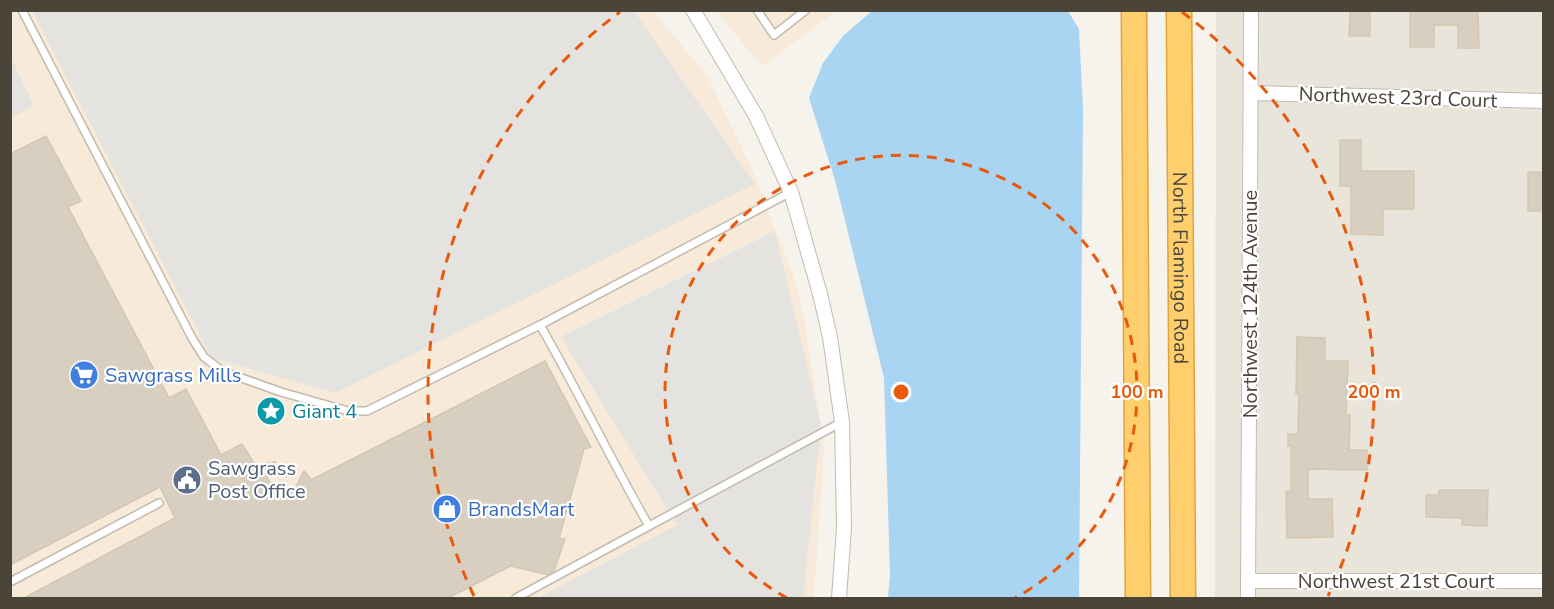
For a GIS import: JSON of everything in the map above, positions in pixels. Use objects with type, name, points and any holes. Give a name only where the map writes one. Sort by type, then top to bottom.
[{"type":"highway","points":[[1134,10],[1138,598]]},
{"type":"highway","name":"North Flamingo Road","points":[[1179,10],[1183,598]]},
{"type":"street","points":[[693,10],[756,116],[791,192],[830,337],[842,422],[844,528],[839,598]]},
{"type":"street","name":"Northwest 124th Avenue","points":[[1248,598],[1251,10]]},
{"type":"street","name":"Northwest 23rd Court","points":[[1252,93],[1544,101]]},
{"type":"street","name":"Northwest 21st Court","points":[[1248,580],[1544,580]]},
{"type":"lane","points":[[22,10],[192,338],[204,357],[222,371],[348,411],[367,411],[540,325],[791,192]]},
{"type":"lane","points":[[758,10],[774,35],[806,10]]},
{"type":"lane","points":[[540,325],[567,371],[605,449],[649,526]]},
{"type":"lane","points":[[516,598],[842,422]]},
{"type":"lane","points":[[10,582],[159,503]]},
{"type":"shaded area","name":"Sawgrass Mills","points":[[10,11],[653,11],[708,77],[754,174],[793,275],[804,318],[824,446],[814,598],[11,598]]},
{"type":"shaded area","points":[[32,11],[634,11],[755,184],[335,393],[212,358]]},
{"type":"shaded area","points":[[716,11],[837,11],[762,66]]},
{"type":"shaded area","points":[[1216,11],[1543,11],[1543,598],[1215,598]]},
{"type":"shaded area","points":[[11,58],[34,106],[10,118]]},
{"type":"shaded area","points":[[775,231],[821,425],[803,598],[538,598],[677,525],[561,337]]},
{"type":"water","points":[[873,10],[1068,11],[1079,29],[1083,110],[1079,598],[888,598],[890,575],[884,378],[835,180],[809,98],[823,63],[843,36]]},
{"type":"building","points":[[1350,10],[1370,10],[1370,36],[1349,36]]},
{"type":"building","points":[[1410,10],[1478,10],[1479,48],[1458,48],[1458,25],[1434,25],[1434,47],[1410,47]]},
{"type":"building","name":"Sawgrass Mills","points":[[46,136],[81,201],[68,207],[169,398],[186,389],[221,455],[242,444],[255,465],[275,462],[267,478],[279,494],[296,487],[304,471],[311,480],[545,361],[591,447],[584,449],[559,538],[565,539],[554,571],[548,575],[511,566],[448,598],[24,598],[175,518],[160,487],[10,565],[10,154]]},
{"type":"building","points":[[1340,140],[1361,140],[1361,171],[1414,171],[1414,209],[1383,209],[1383,235],[1351,234],[1351,186],[1340,186]]},
{"type":"building","points":[[1528,172],[1544,172],[1544,211],[1528,211]]},
{"type":"building","points":[[1297,337],[1325,338],[1325,361],[1348,361],[1346,415],[1350,415],[1349,450],[1367,450],[1367,470],[1308,469],[1308,499],[1332,499],[1333,537],[1287,538],[1286,492],[1291,491],[1291,446],[1288,446],[1288,434],[1298,434]]},
{"type":"building","points":[[1439,490],[1488,490],[1487,526],[1462,525],[1462,518],[1426,517],[1426,495],[1439,495]]},
{"type":"place","name":"Sawgrass Mills","points":[[84,375]]},
{"type":"place","name":"Giant 4","points":[[271,411]]},
{"type":"place","name":"Sawgrass Post Office","points":[[187,480]]},
{"type":"place","name":"BrandsMart","points":[[447,509]]}]
